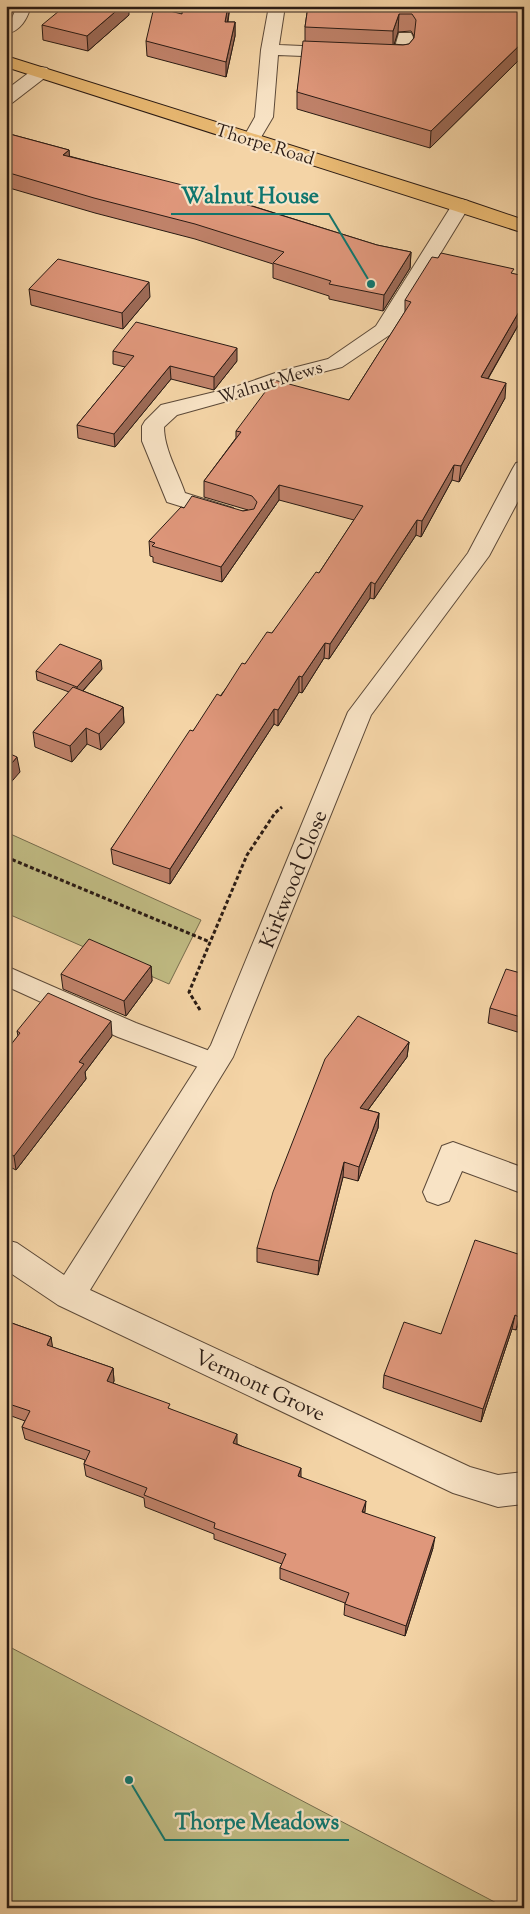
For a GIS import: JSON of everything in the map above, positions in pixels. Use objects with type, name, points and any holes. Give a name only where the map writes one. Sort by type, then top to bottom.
[{"type":"main road","name":"Thorpe Road","points":[[6,61],[461,205],[524,227]]},
{"type":"street","points":[[251,140],[264,117],[270,50],[277,6]]},
{"type":"street","points":[[401,74],[405,37]]},
{"type":"street","points":[[270,50],[402,55]]},
{"type":"street","points":[[6,100],[41,72]]},
{"type":"street","name":"Walnut Mews","points":[[244,518],[175,497],[153,441],[153,426],[168,410],[242,391],[288,375],[336,363],[384,330],[461,205]]},
{"type":"street","name":"Kirkwood Close","points":[[69,1295],[223,1049],[360,712],[478,556],[524,468]]},
{"type":"street","points":[[438,1192],[453,1155],[524,1181]]},
{"type":"street","name":"Vermont Grove","points":[[6,1253],[69,1295],[465,1482],[498,1491],[524,1488]]},
{"type":"lane","points":[[6,30],[19,20],[24,6]]},
{"type":"lane","points":[[6,975],[127,1030],[214,1063]]},
{"type":"path","points":[[6,857],[210,942]]},
{"type":"shaded area","points":[[6,832],[201,920],[169,984],[6,913]]},
{"type":"shaded area","points":[[6,1645],[506,1908],[6,1908]]},
{"type":"building","points":[[65,6],[122,6],[87,36],[42,25]]},
{"type":"building","points":[[183,6],[228,6],[225,22],[235,22],[226,62],[146,41],[154,7],[182,14]]},
{"type":"building","points":[[308,6],[524,6],[524,41],[431,131],[297,92],[303,41],[409,44],[414,38],[416,20],[412,14],[399,14],[393,31],[305,27]]},
{"type":"building","points":[[6,133],[69,150],[63,155],[230,197],[229,199],[377,245],[411,252],[384,295],[329,284],[331,281],[273,263],[284,252],[195,224],[94,198],[6,172]]},
{"type":"building","points":[[441,253],[514,269],[511,273],[524,276],[524,303],[481,377],[506,383],[461,466],[454,465],[422,521],[417,520],[375,584],[371,582],[330,644],[325,643],[302,677],[299,676],[278,710],[274,709],[170,869],[111,849],[190,730],[193,731],[217,694],[221,696],[242,663],[245,664],[267,632],[272,633],[316,572],[319,573],[363,506],[279,485],[221,567],[152,546],[155,543],[149,541],[181,507],[184,508],[192,496],[243,511],[254,509],[257,502],[252,496],[204,481],[241,432],[236,431],[274,380],[349,400],[411,302],[405,300],[432,257],[438,258]]},
{"type":"building","points":[[58,259],[149,282],[122,313],[29,289]]},
{"type":"building","points":[[136,322],[237,348],[214,377],[170,366],[114,434],[77,425],[134,356],[113,351]]},
{"type":"building","points":[[60,644],[101,660],[77,687],[36,671]]},
{"type":"building","points":[[73,687],[123,707],[99,734],[86,728],[70,746],[33,732]]},
{"type":"building","points":[[6,752],[17,757],[6,770]]},
{"type":"building","points":[[89,939],[151,966],[124,1001],[61,974]]},
{"type":"building","points":[[506,969],[524,974],[524,1018],[490,1008]]},
{"type":"building","points":[[48,993],[111,1021],[79,1062],[84,1064],[14,1156],[6,1152],[6,1051],[20,1033],[17,1031]]},
{"type":"building","points":[[358,1016],[409,1042],[360,1108],[379,1113],[359,1167],[344,1162],[319,1261],[257,1248],[273,1192],[325,1059]]},
{"type":"building","points":[[475,1240],[524,1256],[524,1303],[519,1317],[515,1315],[483,1409],[384,1375],[404,1322],[441,1334]]},
{"type":"building","points":[[6,1321],[51,1337],[47,1345],[113,1368],[107,1381],[170,1404],[168,1408],[237,1434],[233,1443],[301,1468],[298,1476],[366,1501],[362,1512],[435,1537],[406,1626],[345,1604],[349,1593],[280,1568],[286,1554],[214,1528],[215,1523],[144,1495],[147,1488],[84,1464],[90,1451],[22,1427],[30,1411],[6,1403]]},
{"type":"place","name":"Walnut House","points":[[371,284]]},
{"type":"place","name":"Thorpe Meadows","points":[[129,1780]]}]
